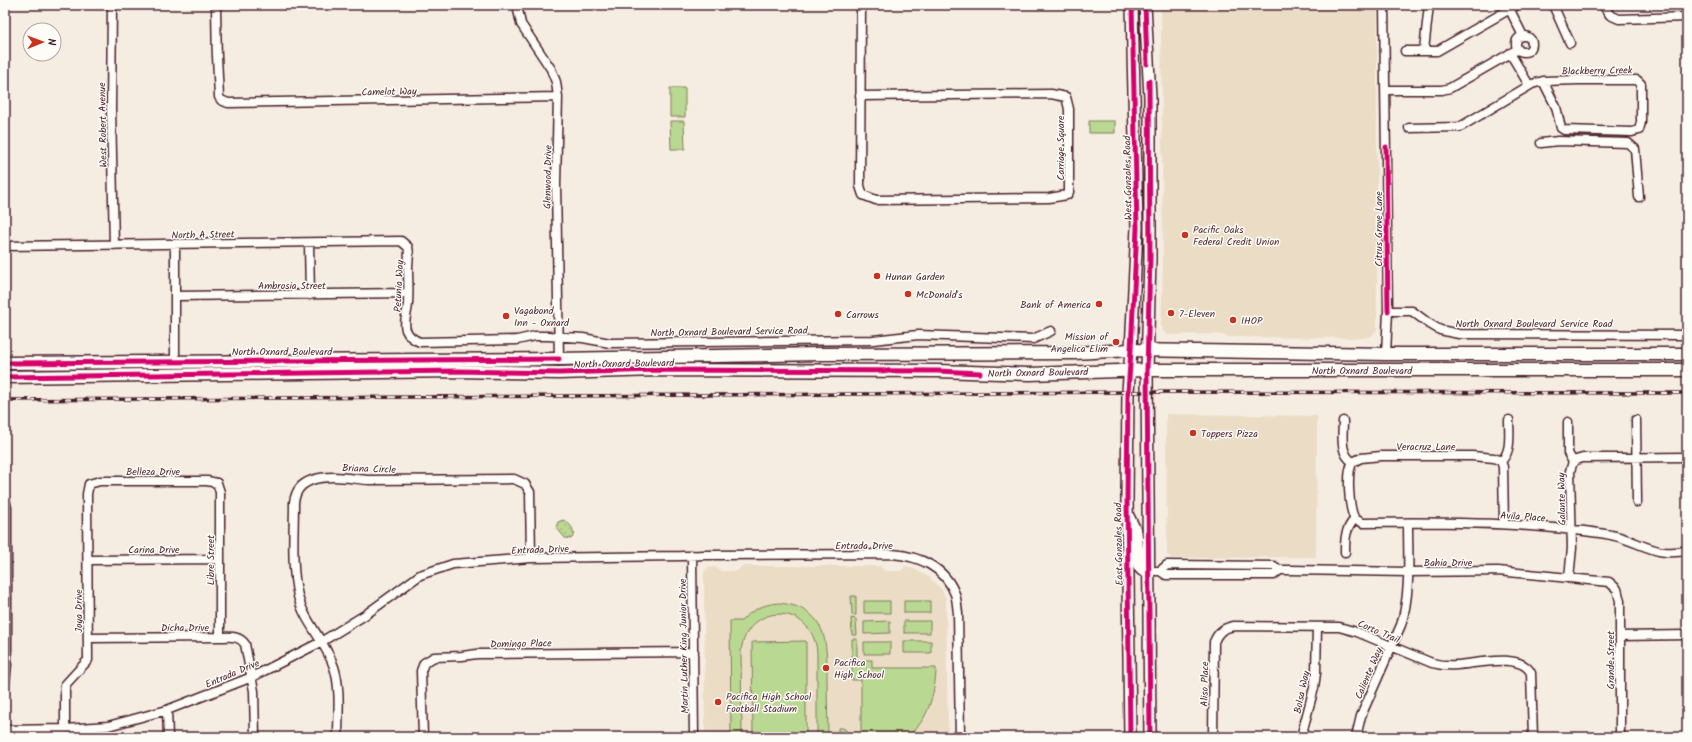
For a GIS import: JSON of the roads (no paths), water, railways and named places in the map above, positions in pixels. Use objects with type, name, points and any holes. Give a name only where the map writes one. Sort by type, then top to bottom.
[{"type":"main road","name":"West Gonzales Road","points":[[1131,350],[1137,228],[1132,5]]},
{"type":"main road","points":[[1145,5],[1150,97],[1150,258],[1147,370],[1155,571],[1150,737]]},
{"type":"main road","points":[[1135,143],[1149,142]]},
{"type":"main road","name":"North Oxnard Boulevard","points":[[5,363],[559,359],[1074,353],[1131,350],[1386,354],[1687,354]]},
{"type":"main road","name":"East Gonzales Road","points":[[1130,737],[1127,514],[1128,392],[1131,350]]},
{"type":"main road","points":[[913,371],[927,354]]},
{"type":"main road","points":[[1356,370],[1368,361],[1383,359],[1386,354],[1401,360],[1417,362],[1423,370]]},
{"type":"main road","points":[[535,372],[542,365],[551,364],[559,359],[573,365],[597,364],[605,372]]},
{"type":"main road","points":[[56,377],[76,370],[160,369],[172,364],[175,361],[182,367],[189,369],[302,368],[336,373]]},
{"type":"main road","name":"North Oxnard Boulevard","points":[[5,377],[458,371],[605,372],[657,370],[913,371],[1030,374],[1129,370],[1687,370]]},
{"type":"main road","points":[[1127,514],[1136,532],[1139,566],[1142,570],[1155,571]]},
{"type":"street","name":"West Robert Avenue","points":[[112,5],[111,109],[114,245]]},
{"type":"street","name":"Camelot Way","points":[[216,5],[216,57],[221,100],[228,103],[558,97]]},
{"type":"street","name":"Glenwood Drive","points":[[517,5],[521,24],[550,69],[556,82],[558,97],[556,184],[559,359]]},
{"type":"street","name":"Carriage Square","points":[[860,96],[1051,94],[1066,97],[1069,109],[1069,192],[1067,195],[1049,198],[876,200],[869,199],[863,195],[860,186],[860,96],[861,5]]},
{"type":"street","name":"Citrus Grove Lane","points":[[1384,5],[1388,311],[1386,354]]},
{"type":"street","points":[[1424,50],[1429,5]]},
{"type":"street","points":[[1405,51],[1437,51],[1517,5]]},
{"type":"street","points":[[1552,5],[1570,43]]},
{"type":"street","points":[[1603,5],[1607,13],[1614,18],[1687,17]]},
{"type":"street","points":[[1386,90],[1442,90],[1450,88],[1514,51],[1524,52],[1531,48],[1532,43],[1530,38],[1523,36],[1510,10]]},
{"type":"street","points":[[1523,36],[1516,41],[1514,51],[1529,86]]},
{"type":"street","name":"Blackberry Creek","points":[[1409,128],[1460,127],[1529,86],[1543,81],[1637,80],[1641,84],[1641,127],[1638,131],[1632,132],[1564,130],[1561,128],[1556,107],[1543,81]]},
{"type":"street","points":[[1541,143],[1628,143],[1635,149],[1639,197]]},
{"type":"street","name":"North A Street","points":[[5,246],[401,241]]},
{"type":"street","name":"Petunia Way","points":[[401,241],[408,246],[409,252],[408,303],[405,321],[408,335]]},
{"type":"street","points":[[310,243],[310,295]]},
{"type":"street","points":[[175,245],[175,361]]},
{"type":"street","name":"Ambrosia Street","points":[[176,296],[408,294]]},
{"type":"street","name":"North Oxnard Boulevard Service Road","points":[[1388,311],[1412,311],[1440,330],[1459,334],[1687,334]]},
{"type":"street","name":"North Oxnard Boulevard Service Road","points":[[408,335],[414,340],[420,342],[501,341],[541,336],[558,336],[583,338],[610,343],[873,340],[918,335],[1033,339],[1051,331]]},
{"type":"street","points":[[1504,524],[1504,467],[1501,461],[1509,448],[1509,420]]},
{"type":"street","points":[[1636,420],[1637,502]]},
{"type":"street","points":[[1343,421],[1343,450],[1348,460],[1352,462],[1349,470],[1350,504],[1355,519],[1348,526],[1345,538],[1345,552]]},
{"type":"street","name":"Galante Way","points":[[1568,422],[1568,453],[1573,462],[1570,471],[1572,530],[1569,578]]},
{"type":"street","name":"Veracruz Lane","points":[[1352,462],[1361,458],[1382,456],[1472,456],[1494,458],[1501,461]]},
{"type":"street","points":[[1573,462],[1579,458],[1687,458]]},
{"type":"street","name":"Briana Circle","points":[[338,737],[338,682],[334,667],[298,598],[295,580],[294,502],[296,492],[302,485],[313,480],[333,477],[369,480],[514,479],[525,484],[530,492],[531,558]]},
{"type":"street","name":"Belleza Drive","points":[[89,484],[100,481],[207,481],[217,483]]},
{"type":"street","name":"Libre Street","points":[[217,483],[220,492],[220,637]]},
{"type":"street","name":"Joya Drive","points":[[66,729],[65,685],[88,660],[87,494],[89,484]]},
{"type":"street","points":[[5,499],[7,640],[5,684]]},
{"type":"street","name":"Avila Place","points":[[1355,519],[1363,523],[1504,524],[1597,532],[1614,535],[1649,549],[1661,551],[1687,550]]},
{"type":"street","name":"Caliente Way","points":[[1356,737],[1361,716],[1400,625],[1404,612],[1408,572],[1408,523]]},
{"type":"street","name":"Entrada Drive","points":[[5,730],[66,729],[108,726],[167,710],[252,677],[322,642],[365,615],[415,578],[433,570],[453,564],[531,558],[692,555],[892,554],[919,558],[930,564],[950,583],[955,595],[958,613],[960,737]]},
{"type":"street","name":"Martin Luther King Junior Drive","points":[[692,555],[694,737]]},
{"type":"street","name":"Carina Drive","points":[[88,560],[220,559]]},
{"type":"street","name":"Bahia Drive","points":[[1155,571],[1167,565],[1274,566],[1280,570],[1408,572],[1498,571],[1602,581],[1614,585]]},
{"type":"street","points":[[1196,574],[1198,571],[1238,569],[1242,566]]},
{"type":"street","name":"Bahia Drive","points":[[1155,571],[1166,575],[1274,575],[1280,570]]},
{"type":"street","name":"Grande Street","points":[[1614,585],[1620,601],[1620,737]]},
{"type":"street","name":"Corto Trail","points":[[1219,633],[1224,629],[1234,626],[1339,627],[1349,629],[1432,663],[1456,665],[1511,661],[1519,663],[1529,669],[1532,680],[1533,737]]},
{"type":"street","name":"Bolsa Way","points":[[1301,737],[1315,680],[1317,627]]},
{"type":"street","name":"Aliso Place","points":[[1213,737],[1213,649],[1214,642],[1219,633]]},
{"type":"street","points":[[1620,636],[1687,635]]},
{"type":"street","name":"Dicha Drive","points":[[88,638],[238,638],[242,639],[245,644],[252,677]]},
{"type":"street","name":"Domingo Place","points":[[423,737],[421,671],[424,663],[434,656],[462,656],[477,654],[694,652]]},
{"type":"street","points":[[252,677],[254,691],[255,737]]},
{"type":"street","points":[[167,710],[168,737]]},
{"type":"railway","points":[[5,400],[1128,392],[1687,393]]},
{"type":"place","name":"Pacific Oaks Federal Credit Union","points":[[1185,235]]},
{"type":"place","name":"Hunan Garden","points":[[877,276]]},
{"type":"place","name":"McDonald's","points":[[908,294]]},
{"type":"place","name":"Bank of America","points":[[1099,304]]},
{"type":"place","name":"7-Eleven","points":[[1171,313]]},
{"type":"place","name":"Carrows","points":[[838,314]]},
{"type":"place","name":"Vagabond Inn - Oxnard","points":[[506,316]]},
{"type":"place","name":"IHOP","points":[[1233,320]]},
{"type":"place","name":"Mission of Angelica Elim","points":[[1116,342]]},
{"type":"place","name":"Toppers Pizza","points":[[1193,433]]},
{"type":"place","name":"Pacifica High School","points":[[826,668]]},
{"type":"place","name":"Pacifica High School Football Stadium","points":[[718,702]]}]
